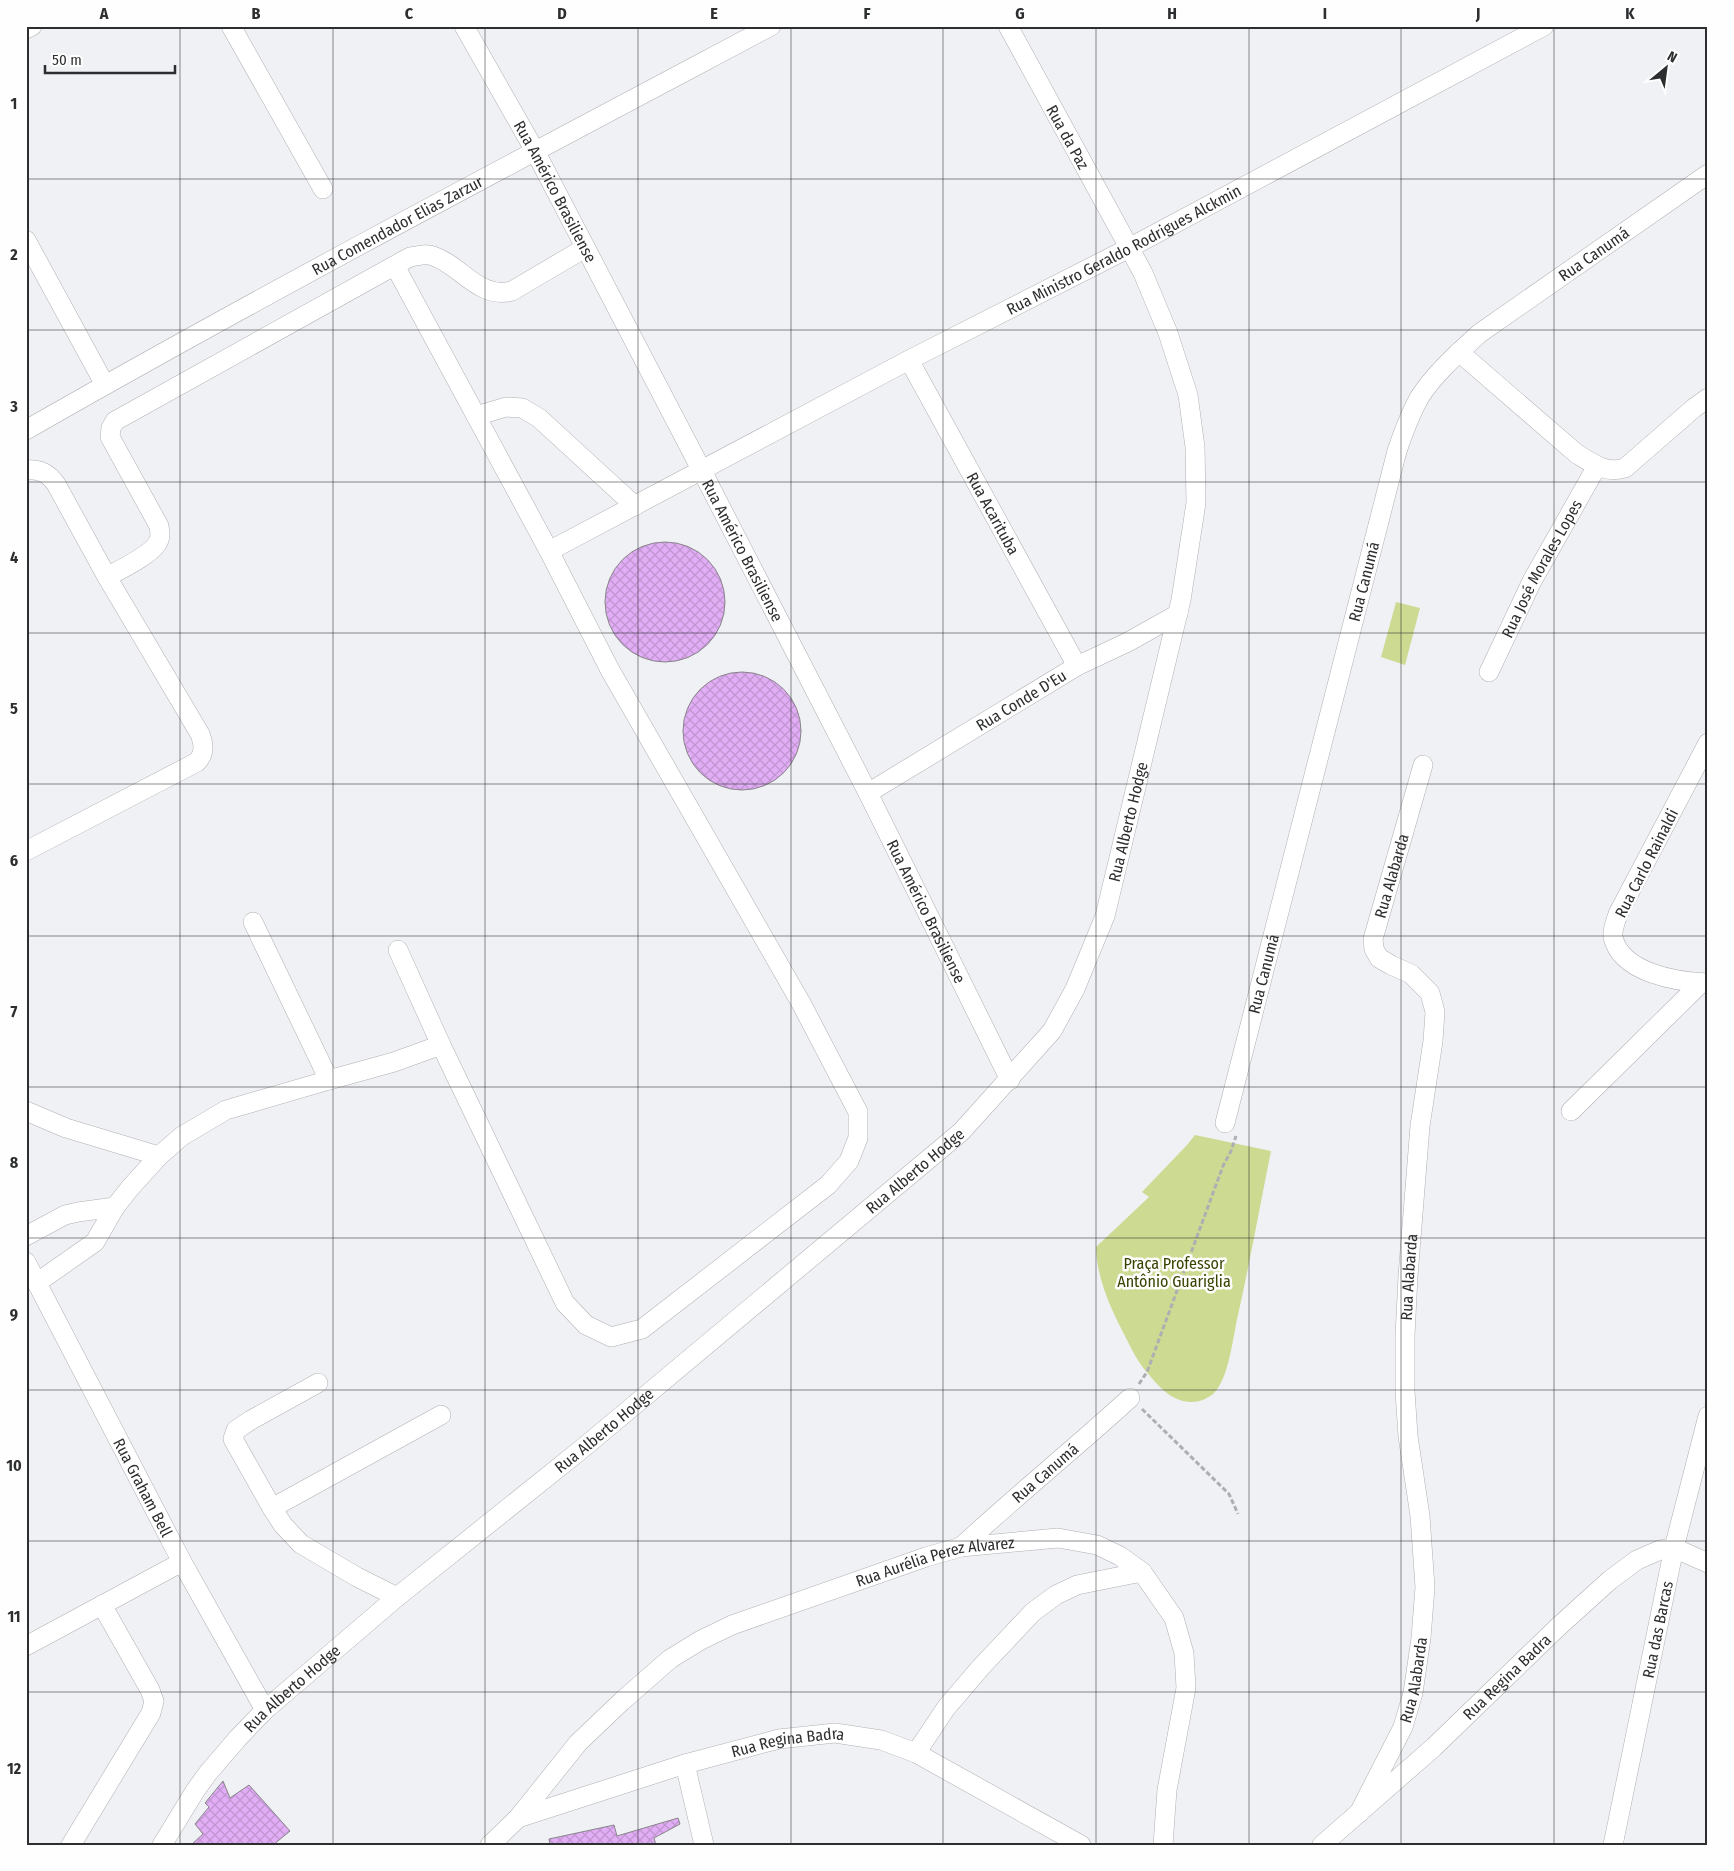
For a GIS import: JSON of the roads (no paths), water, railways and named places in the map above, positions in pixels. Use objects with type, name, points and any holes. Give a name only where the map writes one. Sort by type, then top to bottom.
[{"type":"street","points":[[26,29],[32,26]]},
{"type":"street","points":[[231,26],[323,189]]},
{"type":"street","name":"Rua Américo Brasiliense","points":[[464,26],[535,151],[702,471],[868,793],[1010,1080]]},
{"type":"street","name":"Rua Comendador Elias Zarzur","points":[[26,430],[535,151],[771,26]]},
{"type":"street","name":"Rua da Paz","points":[[1008,26],[1129,248]]},
{"type":"street","name":"Rua Ministro Geraldo Rodrigues Alckmin","points":[[549,551],[909,360],[1129,248],[1544,26]]},
{"type":"street","name":"Rua Canumá","points":[[1225,1123],[1397,451],[1419,399],[1430,383],[1459,352],[1494,322],[1708,174]]},
{"type":"street","points":[[26,240],[105,385]]},
{"type":"street","points":[[107,577],[152,550],[158,543],[160,535],[159,526],[110,437],[110,428],[115,421],[410,257],[432,256],[446,263],[476,285],[493,292],[503,293],[512,291],[585,248]]},
{"type":"street","name":"Rua Alberto Hodge","points":[[162,1845],[194,1792],[208,1773],[265,1710],[397,1597],[583,1448],[961,1132],[1010,1080],[1052,1031],[1075,989],[1102,925],[1178,614],[1196,503],[1197,477],[1188,395],[1168,333],[1143,273],[1129,248]]},
{"type":"street","points":[[395,266],[549,551],[610,670],[802,1002],[858,1112],[858,1138],[849,1161],[828,1185],[642,1330],[611,1337],[586,1325],[565,1303],[441,1045],[398,950]]},
{"type":"street","points":[[1459,352],[1577,454],[1597,466],[1609,470],[1625,468],[1708,398]]},
{"type":"street","name":"Rua Acarituba","points":[[909,360],[1077,666]]},
{"type":"street","points":[[476,416],[506,407],[522,408],[539,418],[635,506]]},
{"type":"street","name":"Rua José Morales Lopes","points":[[1489,672],[1532,581],[1597,466]]},
{"type":"street","points":[[26,470],[36,469],[48,474],[56,484],[107,577],[204,743],[204,751],[197,762],[26,851]]},
{"type":"street","name":"Rua Conde D'Eu","points":[[868,793],[1077,666],[1128,642],[1178,614]]},
{"type":"street","name":"Rua Carlo Rainaldi","points":[[1705,983],[1666,978],[1647,972],[1630,961],[1618,948],[1613,936],[1618,914],[1708,744]]},
{"type":"street","name":"Rua Alabarda","points":[[1360,1813],[1403,1727],[1413,1693],[1421,1638],[1425,1587],[1420,1516],[1405,1391],[1405,1336],[1420,1126],[1433,1041],[1435,1012],[1430,993],[1426,988],[1411,974],[1391,966],[1379,958],[1374,949],[1373,939],[1423,765]]},
{"type":"street","points":[[253,922],[329,1080]]},
{"type":"street","points":[[1571,1111],[1631,1050],[1705,983]]},
{"type":"street","points":[[38,1282],[96,1242],[115,1207],[159,1156],[182,1136],[226,1110],[394,1062],[441,1045]]},
{"type":"street","points":[[26,1111],[66,1128],[159,1156]]},
{"type":"street","points":[[26,1236],[65,1215],[115,1207]]},
{"type":"street","name":"Rua Graham Bell","points":[[26,1262],[182,1562],[265,1710]]},
{"type":"street","points":[[318,1383],[251,1420],[234,1432],[233,1439],[272,1508],[301,1544],[357,1577],[397,1597]]},
{"type":"street","name":"Rua Canumá","points":[[961,1547],[1130,1398]]},
{"type":"street","points":[[272,1508],[441,1415]]},
{"type":"street","name":"Rua das Barcas","points":[[1613,1845],[1674,1548],[1708,1416]]},
{"type":"street","name":"Rua Aurélia Perez Alvarez","points":[[518,1818],[578,1743],[670,1659],[701,1640],[732,1625],[926,1557],[961,1547],[1058,1538],[1097,1545],[1120,1556],[1142,1572],[1174,1618],[1184,1653],[1186,1688],[1167,1790],[1163,1845]]},
{"type":"street","points":[[1674,1548],[1708,1563]]},
{"type":"street","name":"Rua Regina Badra","points":[[1322,1845],[1434,1747],[1558,1627],[1610,1580],[1637,1560],[1660,1550],[1674,1548]]},
{"type":"street","points":[[26,1646],[182,1562]]},
{"type":"street","points":[[916,1753],[946,1708],[980,1667],[1033,1612],[1056,1595],[1077,1586],[1142,1572]]},
{"type":"street","points":[[71,1845],[150,1712],[154,1701],[150,1690],[102,1606]]},
{"type":"street","name":"Rua Regina Badra","points":[[490,1845],[518,1818],[685,1764],[780,1740],[835,1733],[880,1740],[916,1753],[1081,1845]]},
{"type":"street","points":[[685,1764],[704,1845]]},
{"type":"park label","name":"Praça Professor Antônio Guariglia","points":[[1174,1272]]}]
